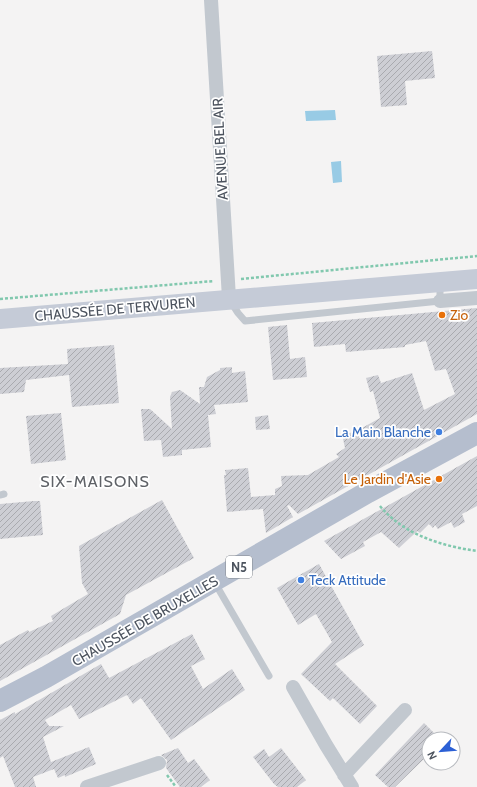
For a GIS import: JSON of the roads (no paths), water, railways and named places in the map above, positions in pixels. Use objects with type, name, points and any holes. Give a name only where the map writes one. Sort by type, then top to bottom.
[{"type":"main road","name":"CHAUSSÉE DE TERVUREN","points":[[0,319],[229,298],[477,279]]},
{"type":"main road","name":"CHAUSSÉE DE BRUXELLES","points":[[0,701],[214,582],[368,492],[477,433]]},
{"type":"street","name":"AVENUE BEL AIR","points":[[211,0],[229,298]]},
{"type":"street","points":[[440,301],[477,298]]},
{"type":"street","points":[[293,687],[352,787]]},
{"type":"street","points":[[344,775],[405,710]]},
{"type":"street","points":[[87,787],[158,763]]},
{"type":"lane","points":[[229,298],[245,321],[440,301],[440,281]]},
{"type":"lane","points":[[214,582],[269,676]]},
{"type":"water","points":[[335,110],[336,120],[306,121],[305,111]]},
{"type":"water","points":[[341,161],[342,182],[333,183],[331,162]]},
{"type":"place","name":"Zio","points":[[442,315]]},
{"type":"place","name":"La Main Blanche","points":[[439,432]]},
{"type":"place","name":"Le Jardin d'Asie","points":[[439,479]]},
{"type":"place","name":"Teck Attitude","points":[[301,580]]},
{"type":"district","name":"SIX-MAISONS","points":[[95,481]]}]
